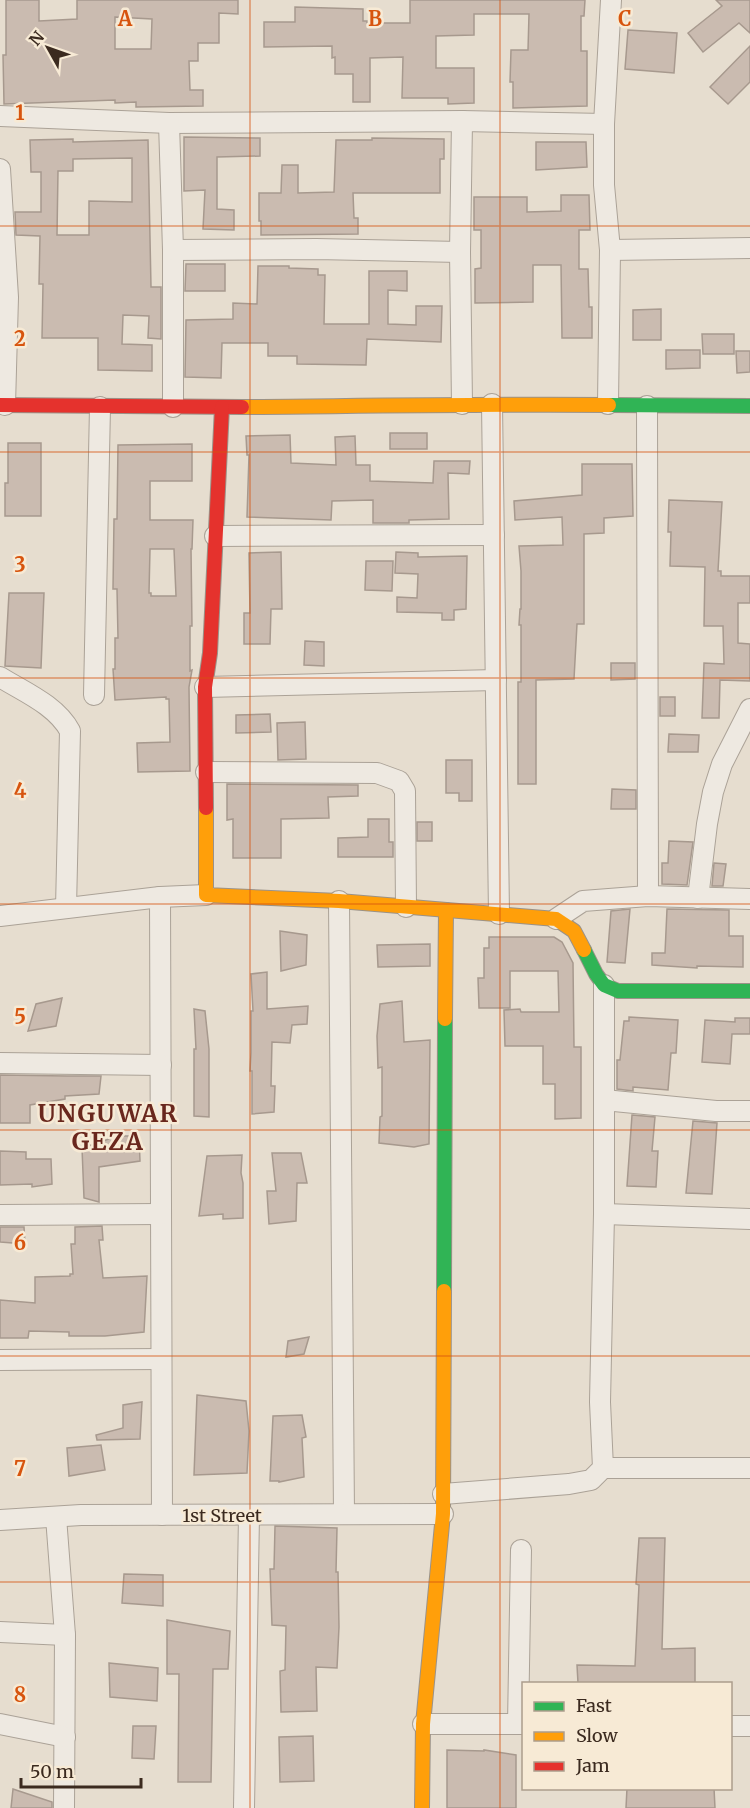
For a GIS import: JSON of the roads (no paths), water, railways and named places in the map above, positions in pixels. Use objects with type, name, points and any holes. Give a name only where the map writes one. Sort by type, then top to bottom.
[{"type":"street","points":[[608,404],[610,250],[604,185],[604,124],[611,0]]},
{"type":"street","points":[[0,116],[169,123],[462,121],[604,124]]},
{"type":"street","points":[[462,121],[460,252],[462,404]]},
{"type":"street","points":[[169,123],[173,250],[173,407]]},
{"type":"street","points":[[0,170],[8,297],[3,405],[222,407],[608,404],[750,406]]},
{"type":"street","points":[[610,250],[750,248]]},
{"type":"street","points":[[173,250],[316,249],[460,252]]},
{"type":"street","points":[[492,404],[499,914]]},
{"type":"street","points":[[647,405],[648,896]]},
{"type":"street","points":[[94,695],[100,406]]},
{"type":"street","points":[[206,895],[205,687],[210,653],[222,407]]},
{"type":"street","points":[[215,536],[494,535]]},
{"type":"street","points":[[0,677],[54,711],[64,720],[70,731],[66,908]]},
{"type":"street","points":[[205,687],[496,680]]},
{"type":"street","points":[[698,898],[713,792],[722,764],[750,710]]},
{"type":"street","points":[[206,772],[377,773],[399,781],[405,791],[406,907]]},
{"type":"street","points":[[0,916],[160,897],[206,895],[339,902],[556,919],[574,932],[604,985],[604,1214],[600,1402],[603,1468]]},
{"type":"street","points":[[556,919],[583,901],[648,896],[750,899]]},
{"type":"street","points":[[160,897],[162,1515]]},
{"type":"street","points":[[339,902],[344,1514]]},
{"type":"street","points":[[422,1808],[423,1724],[443,1514],[446,910]]},
{"type":"street","points":[[604,985],[618,991],[750,991]]},
{"type":"street","points":[[0,1063],[160,1065]]},
{"type":"street","points":[[604,1100],[716,1111],[750,1111]]},
{"type":"street","points":[[0,1215],[161,1214]]},
{"type":"street","points":[[604,1214],[750,1219]]},
{"type":"street","points":[[0,1360],[161,1359]]},
{"type":"street","points":[[443,1494],[568,1484],[591,1479],[603,1468],[750,1468]]},
{"type":"street","name":"1st Street","points":[[0,1520],[81,1515],[443,1514]]},
{"type":"street","points":[[244,1808],[249,1515]]},
{"type":"street","points":[[56,1518],[65,1635],[64,1808]]},
{"type":"street","points":[[423,1724],[521,1724],[521,1550]]},
{"type":"street","points":[[0,1632],[65,1635]]},
{"type":"street","points":[[0,1724],[65,1737]]},
{"type":"street","points":[[732,1726],[750,1726]]},
{"type":"district","name":"UNGUWAR GEZA","points":[[108,1127]]}]
